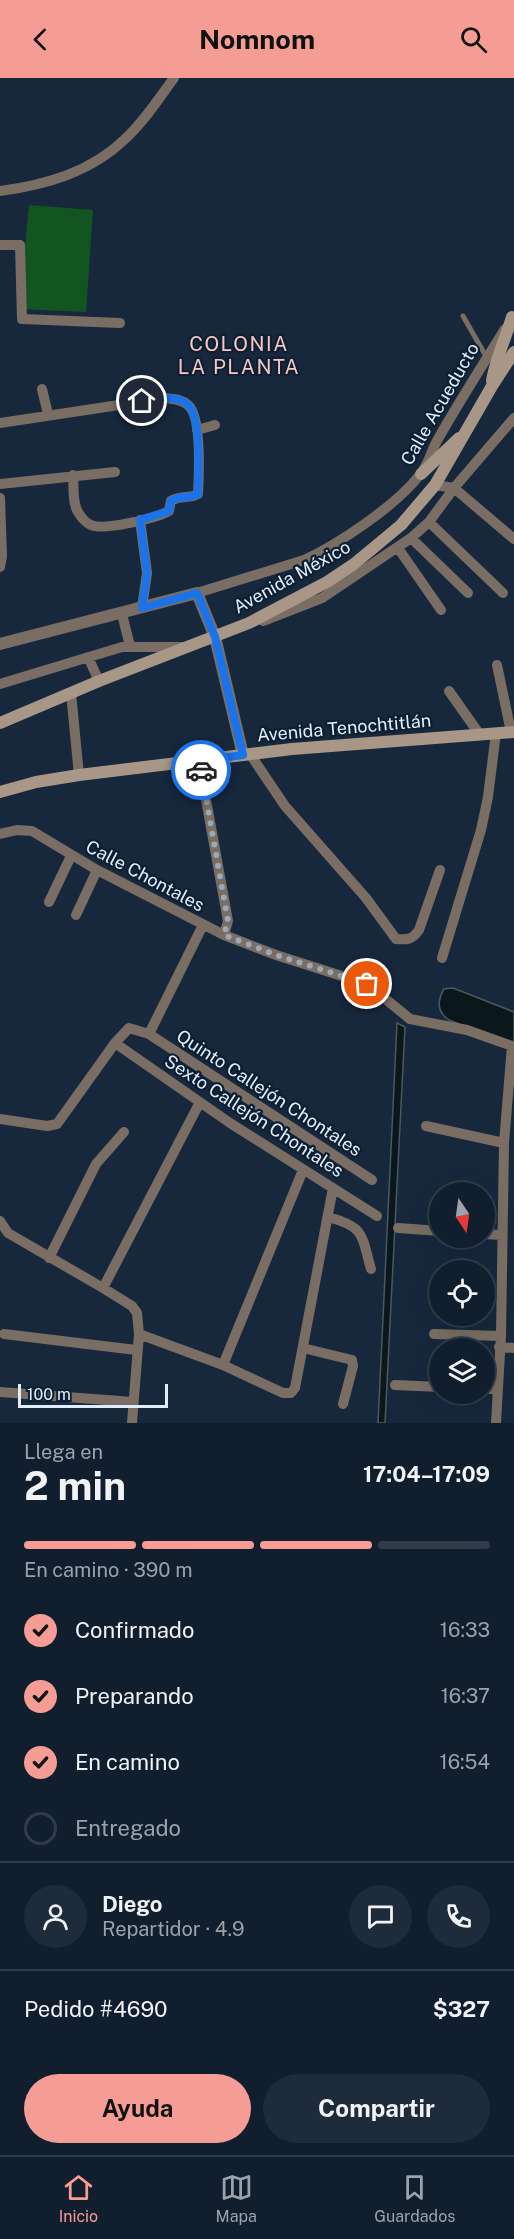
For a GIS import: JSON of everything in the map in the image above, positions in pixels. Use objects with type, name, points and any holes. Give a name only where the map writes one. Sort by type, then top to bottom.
[{"type":"main road","points":[[492,386],[494,371],[513,315]]},
{"type":"main road","name":"Avenida México","points":[[0,723],[99,681],[249,623],[327,582],[354,564],[401,525],[435,484],[514,352]]},
{"type":"main road","points":[[421,474],[467,431]]},
{"type":"main road","name":"Avenida Tenochtitlán","points":[[0,792],[36,782],[79,775],[292,749],[513,732]]},
{"type":"street","points":[[0,192],[34,187],[76,172],[99,159],[125,139],[174,78]]},
{"type":"street","points":[[0,245],[20,244],[22,319],[120,323]]},
{"type":"street","name":"Calle Acueducto","points":[[0,644],[197,593],[304,560],[338,543],[395,500],[421,474],[436,442],[513,315]]},
{"type":"street","points":[[42,389],[48,414]]},
{"type":"street","points":[[0,423],[165,398],[180,400],[189,405],[196,426],[198,494],[193,497],[176,498],[171,501],[169,511],[140,520],[99,527],[91,525],[76,510],[73,475]]},
{"type":"street","points":[[249,623],[256,623],[322,598],[411,538],[429,522],[454,488],[514,418]]},
{"type":"street","points":[[196,426],[215,425]]},
{"type":"street","points":[[0,484],[115,472]]},
{"type":"street","points":[[435,484],[454,488],[514,539]]},
{"type":"street","points":[[0,498],[3,556],[0,567]]},
{"type":"street","points":[[140,520],[147,573],[142,608]]},
{"type":"street","points":[[429,522],[503,593]]},
{"type":"street","points":[[411,538],[468,593]]},
{"type":"street","points":[[398,548],[441,610]]},
{"type":"street","points":[[197,593],[215,637],[247,755],[285,806],[366,898],[396,939],[407,940],[414,937],[419,930],[440,870]]},
{"type":"street","points":[[122,614],[130,646]]},
{"type":"street","points":[[0,684],[130,646],[187,647]]},
{"type":"street","points":[[87,657],[99,681]]},
{"type":"street","points":[[497,665],[513,732]]},
{"type":"street","points":[[449,691],[480,735]]},
{"type":"street","points":[[71,693],[79,775]]},
{"type":"street","points":[[442,958],[481,830],[488,797],[496,734]]},
{"type":"street","points":[[199,761],[228,921],[224,935]]},
{"type":"street","name":"Calle Chontales","points":[[0,834],[17,830],[32,831],[71,856],[224,935],[276,955],[367,984],[410,1019],[467,1030],[512,1047],[504,1143]]},
{"type":"street","points":[[49,902],[71,856]]},
{"type":"street","points":[[76,915],[97,870]]},
{"type":"street","name":"Quinto Callejón Chontales","points":[[149,1034],[203,925]]},
{"type":"street","name":"Quinto Callejón Chontales","points":[[115,1043],[129,1028],[149,1034],[372,1180]]},
{"type":"street","points":[[0,1119],[47,1126],[57,1124],[115,1043]]},
{"type":"street","name":"Sexto Callejón Chontales","points":[[115,1043],[200,1102],[377,1216]]},
{"type":"street","points":[[103,1288],[200,1102]]},
{"type":"street","points":[[426,1126],[504,1143],[496,1423]]},
{"type":"street","points":[[49,1258],[96,1164],[124,1132]]},
{"type":"street","points":[[223,1365],[303,1170]]},
{"type":"street","points":[[139,1334],[223,1365],[283,1393],[291,1393],[296,1388],[333,1188]]},
{"type":"street","points":[[328,1217],[347,1222],[359,1230],[371,1269]]},
{"type":"street","points":[[0,1221],[8,1233],[103,1288],[132,1306],[137,1313],[139,1334],[132,1423]]},
{"type":"street","points":[[398,1228],[429,1230]]},
{"type":"street","points":[[495,1235],[502,1235]]},
{"type":"street","points":[[4,1334],[136,1350]]},
{"type":"street","points":[[434,1334],[500,1341],[514,1348]]},
{"type":"street","points":[[303,1348],[352,1360],[353,1366],[343,1404]]},
{"type":"street","points":[[395,1385],[429,1387]]},
{"type":"street","points":[[0,1392],[133,1402]]},
{"type":"lane","points":[[463,316],[487,358]]},
{"type":"green space","points":[[29,205],[93,210],[86,312],[19,309]]},
{"type":"shaded area","points":[[453,988],[514,1012],[514,1046],[445,1017],[440,1010],[440,998],[444,989]]},
{"type":"shaded area","points":[[397,1023],[405,1027],[385,1423],[378,1423]]},
{"type":"way so far","points":[[201,770],[228,921],[224,935],[276,955],[367,984]]},
{"type":"district","name":"COLONIA LA PLANTA","points":[[239,356]]},
{"type":"route","points":[[142,401],[165,398],[180,400],[189,405],[196,422],[198,494],[193,497],[176,498],[171,501],[169,511],[140,520],[147,573],[142,608],[197,593],[215,637],[243,755],[199,761],[201,770]]}]
